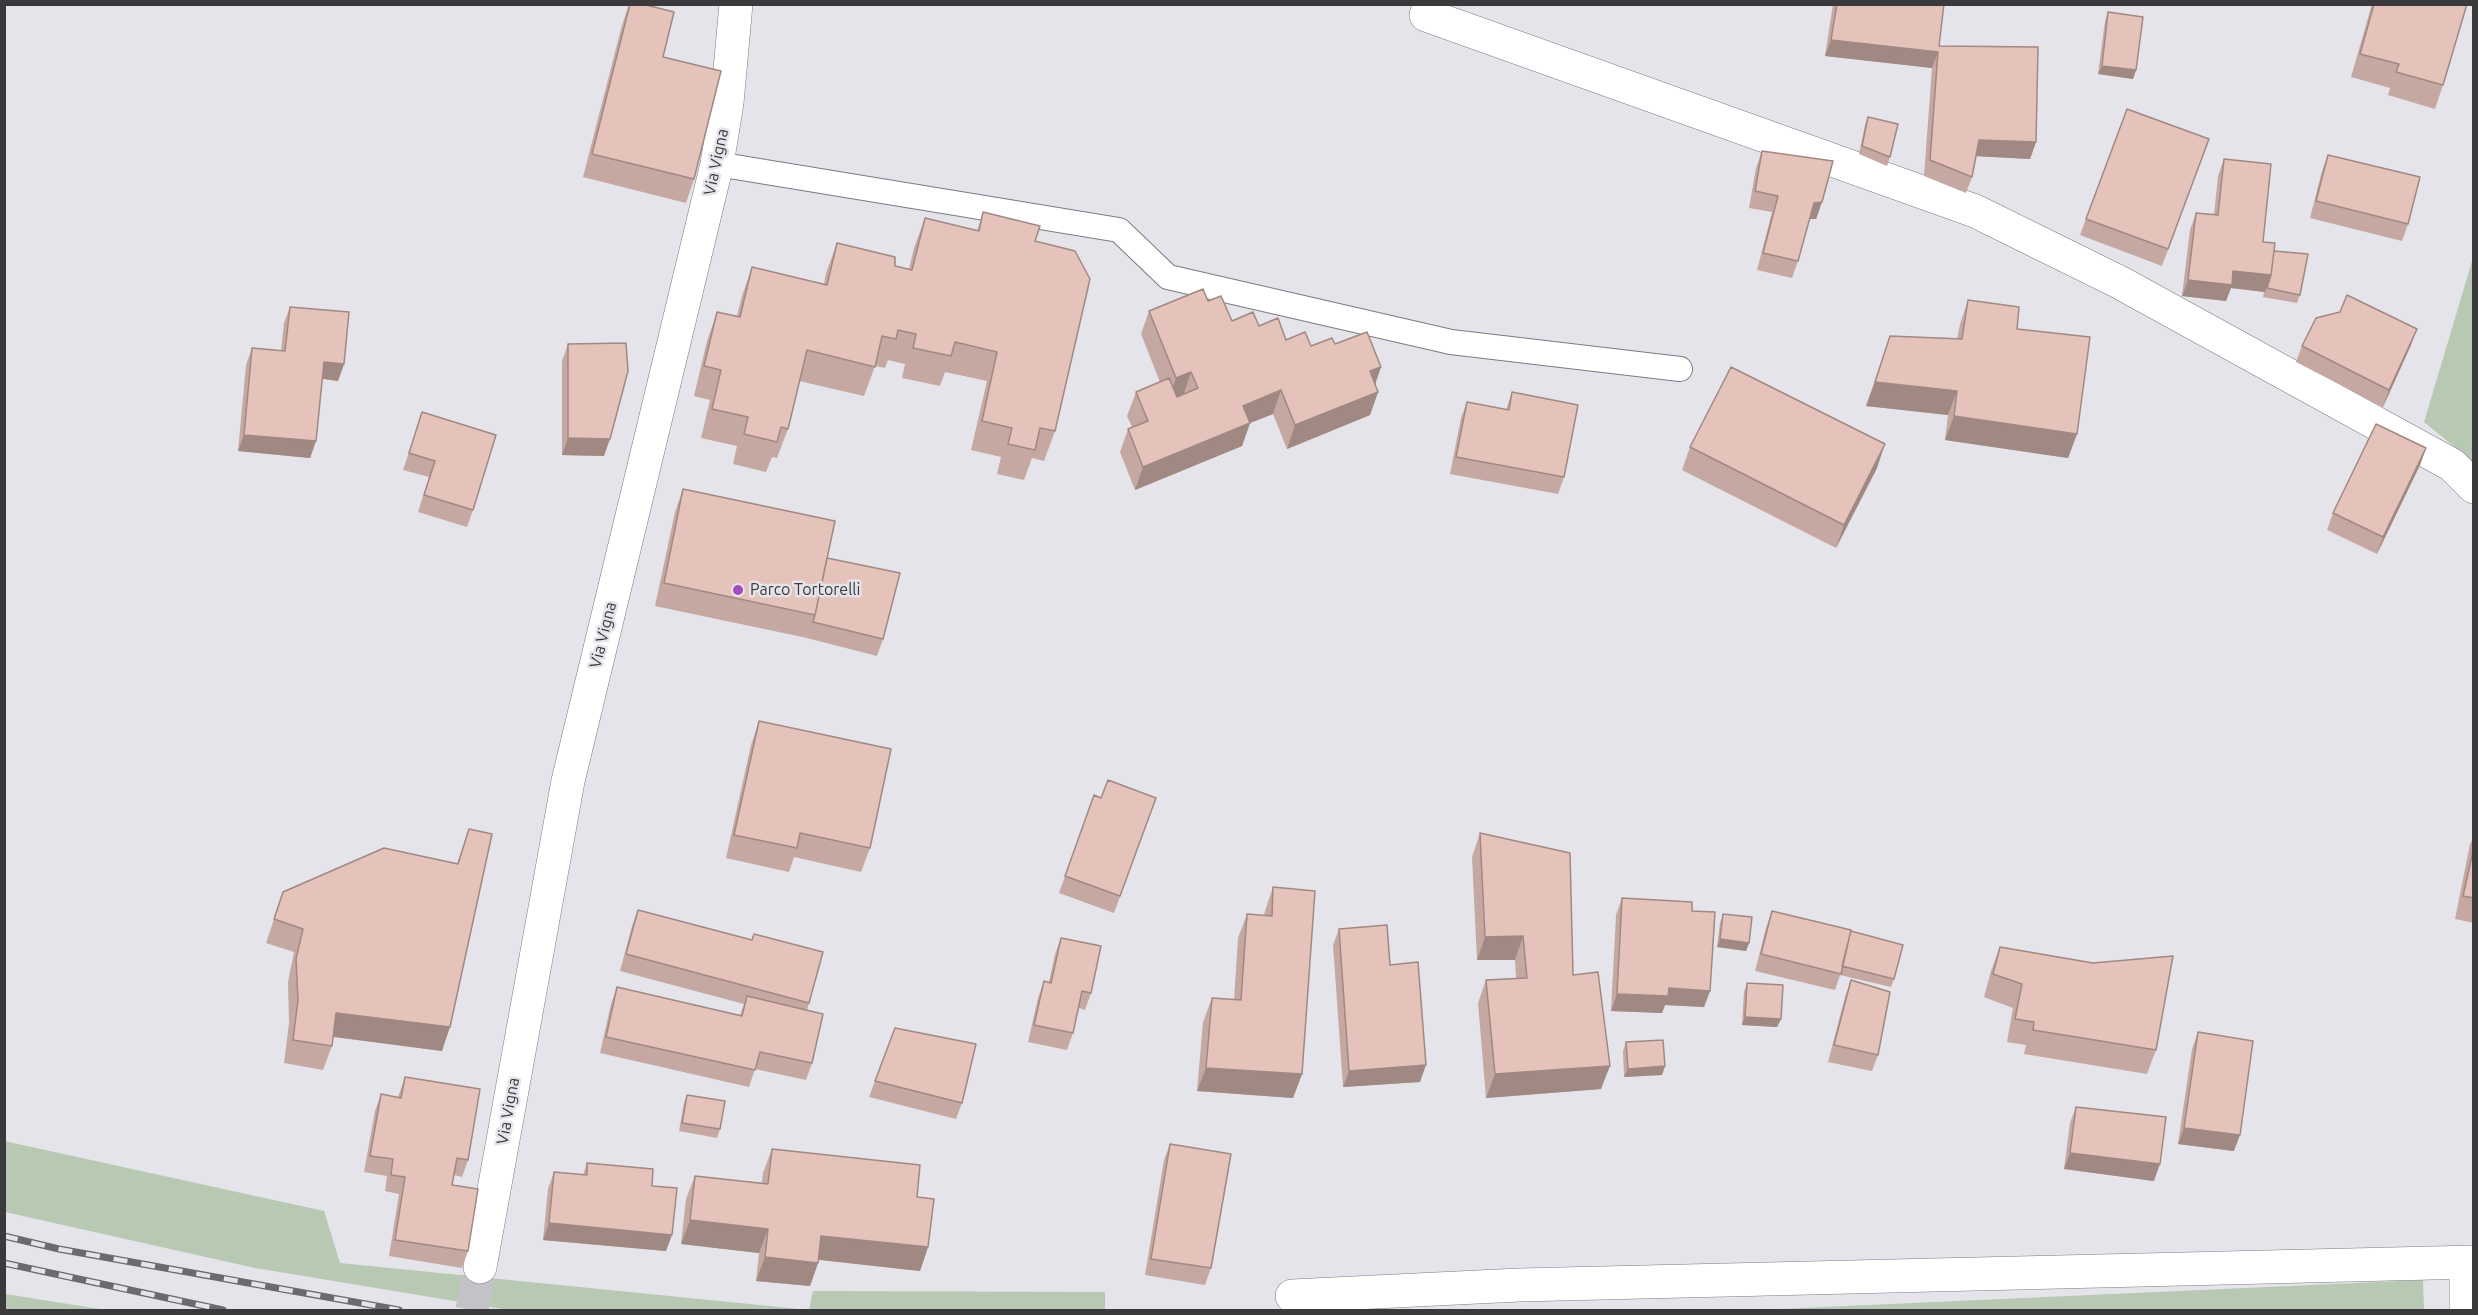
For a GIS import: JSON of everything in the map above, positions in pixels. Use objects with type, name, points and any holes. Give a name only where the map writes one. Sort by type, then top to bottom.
[{"type":"street","name":"Via Vigna","points":[[480,1268],[568,781],[717,164],[727,103],[736,4]]},
{"type":"street","points":[[1426,15],[1976,211],[2119,282],[2452,465],[2474,487]]},
{"type":"street","points":[[1292,1296],[1520,1285],[2470,1262],[2466,1311]]},
{"type":"lane","points":[[717,164],[1119,230],[1168,277],[1451,342],[1680,369]]},
{"type":"green space","points":[[2473,258],[2473,462],[2424,422]]},
{"type":"green space","points":[[4,1141],[324,1211],[340,1263],[809,1310],[509,1310],[255,1268],[5,1212]]},
{"type":"green space","points":[[2423,1280],[2424,1310],[1758,1310]]},
{"type":"green space","points":[[813,1291],[1105,1292],[1105,1310],[809,1310]]},
{"type":"green space","points":[[5,1294],[106,1310],[5,1310]]},
{"type":"building","points":[[630,4],[642,4],[674,12],[663,57],[721,71],[694,179],[592,154]]},
{"type":"building","points":[[1837,4],[1944,4],[1939,46],[2038,47],[2036,142],[1979,140],[1972,177],[1930,160],[1938,52],[1831,40]]},
{"type":"building","points":[[2374,4],[2467,4],[2443,85],[2396,72],[2399,64],[2360,54]]},
{"type":"building","points":[[2108,12],[2143,17],[2136,70],[2102,66]]},
{"type":"building","points":[[2127,109],[2209,139],[2168,249],[2086,219]]},
{"type":"building","points":[[1868,117],[1898,124],[1890,157],[1862,146]]},
{"type":"building","points":[[1762,151],[1833,161],[1822,202],[1814,203],[1798,261],[1763,253],[1778,196],[1755,191]]},
{"type":"building","points":[[2328,155],[2420,177],[2408,224],[2316,201]]},
{"type":"building","points":[[2224,159],[2271,164],[2263,242],[2275,243],[2271,275],[2233,271],[2232,285],[2188,280],[2196,213],[2218,215]]},
{"type":"building","points":[[983,212],[1040,226],[1035,241],[1075,251],[1090,279],[1055,431],[1040,428],[1035,450],[1008,444],[1012,428],[982,421],[997,352],[955,342],[951,356],[913,348],[916,334],[898,330],[896,339],[882,336],[875,367],[807,350],[788,429],[781,427],[777,442],[744,434],[748,417],[712,409],[721,370],[704,366],[717,312],[740,317],[752,267],[827,285],[837,243],[895,257],[895,266],[912,270],[925,218],[979,231]]},
{"type":"building","points":[[2274,251],[2308,254],[2300,295],[2267,288]]},
{"type":"building","points":[[1203,289],[1208,301],[1221,296],[1232,321],[1253,312],[1259,326],[1278,318],[1286,340],[1305,332],[1311,346],[1332,338],[1335,344],[1367,332],[1381,367],[1370,371],[1378,392],[1295,425],[1281,390],[1243,406],[1250,423],[1143,467],[1128,429],[1148,421],[1136,392],[1169,378],[1177,397],[1198,388],[1191,372],[1176,378],[1149,311]]},
{"type":"building","points":[[2347,295],[2417,329],[2389,390],[2302,346],[2316,318],[2340,312]]},
{"type":"building","points":[[1968,300],[2019,307],[2017,329],[2090,337],[2077,434],[1954,416],[1957,391],[1875,382],[1890,336],[1962,339]]},
{"type":"building","points":[[290,307],[349,312],[344,364],[324,362],[316,441],[244,435],[252,348],[285,351]]},
{"type":"building","points":[[626,343],[628,371],[610,439],[568,438],[568,344]]},
{"type":"building","points":[[1731,367],[1885,444],[1844,525],[1690,447]]},
{"type":"building","points":[[1512,392],[1578,405],[1564,477],[1456,457],[1467,402],[1509,410]]},
{"type":"building","points":[[422,412],[496,435],[473,510],[424,495],[435,461],[409,453]]},
{"type":"building","points":[[2376,424],[2426,448],[2383,537],[2333,513]]},
{"type":"building","name":"Parco Tortorelli","points":[[683,489],[835,521],[815,615],[664,583]]},
{"type":"building","points":[[827,558],[900,573],[883,639],[813,622]]},
{"type":"building","points":[[759,721],[891,749],[870,848],[800,833],[797,848],[734,835]]},
{"type":"building","points":[[1108,780],[1156,798],[1120,896],[1065,876],[1094,795],[1101,798]]},
{"type":"building","points":[[469,829],[492,834],[450,1027],[336,1013],[332,1046],[293,1040],[298,1000],[296,959],[303,929],[274,919],[283,892],[384,848],[458,864]]},
{"type":"building","points":[[1480,833],[1570,853],[1573,975],[1598,972],[1610,1066],[1495,1074],[1486,980],[1527,978],[1523,936],[1485,937]]},
{"type":"building","points":[[2474,847],[2474,898],[2463,896]]},
{"type":"building","points":[[1273,887],[1315,891],[1302,1074],[1206,1068],[1212,998],[1241,1000],[1247,914],[1272,916]]},
{"type":"building","points":[[1622,898],[1692,902],[1692,911],[1715,912],[1710,991],[1669,988],[1668,996],[1617,994]]},
{"type":"building","points":[[638,910],[752,940],[754,934],[823,952],[809,1003],[626,954]]},
{"type":"building","points":[[1772,911],[1851,930],[1841,974],[1761,954]]},
{"type":"building","points":[[1723,914],[1752,917],[1749,943],[1720,939]]},
{"type":"building","points":[[1387,925],[1390,965],[1418,962],[1426,1065],[1349,1071],[1339,929]]},
{"type":"building","points":[[1851,931],[1903,945],[1894,979],[1842,966]]},
{"type":"building","points":[[1061,938],[1101,946],[1091,993],[1082,991],[1073,1033],[1034,1025],[1044,981],[1051,983]]},
{"type":"building","points":[[2000,947],[2093,963],[2173,956],[2156,1050],[2033,1030],[2034,1022],[2015,1019],[2022,984],[1993,974]]},
{"type":"building","points":[[1851,980],[1890,992],[1878,1055],[1834,1045]]},
{"type":"building","points":[[1747,983],[1783,985],[1781,1019],[1745,1017]]},
{"type":"building","points":[[617,987],[742,1016],[747,996],[823,1014],[812,1063],[760,1052],[755,1070],[606,1037]]},
{"type":"building","points":[[895,1028],[976,1044],[962,1103],[875,1081]]},
{"type":"building","points":[[2198,1032],[2253,1041],[2240,1135],[2184,1128]]},
{"type":"building","points":[[1663,1040],[1665,1066],[1628,1069],[1626,1042]]},
{"type":"building","points":[[405,1077],[480,1089],[468,1160],[457,1158],[452,1185],[478,1189],[468,1251],[395,1240],[405,1177],[391,1175],[393,1159],[370,1156],[381,1094],[401,1098]]},
{"type":"building","points":[[687,1095],[725,1101],[720,1129],[682,1123]]},
{"type":"building","points":[[2076,1107],[2166,1117],[2160,1164],[2070,1153]]},
{"type":"building","points":[[1170,1144],[1231,1154],[1211,1268],[1151,1259]]},
{"type":"building","points":[[772,1149],[920,1165],[917,1197],[934,1199],[928,1247],[821,1236],[818,1263],[765,1257],[768,1229],[690,1220],[695,1176],[768,1184]]},
{"type":"building","points":[[587,1163],[653,1169],[652,1186],[677,1188],[672,1235],[549,1223],[554,1172],[587,1175]]},
{"type":"tunnel","points":[[472,1310],[480,1267]]},
{"type":"railway","points":[[4,1236],[59,1249],[399,1310]]},
{"type":"railway","points":[[4,1263],[223,1310]]},
{"type":"place","name":"Parco Tortorelli","points":[[738,590]]}]
